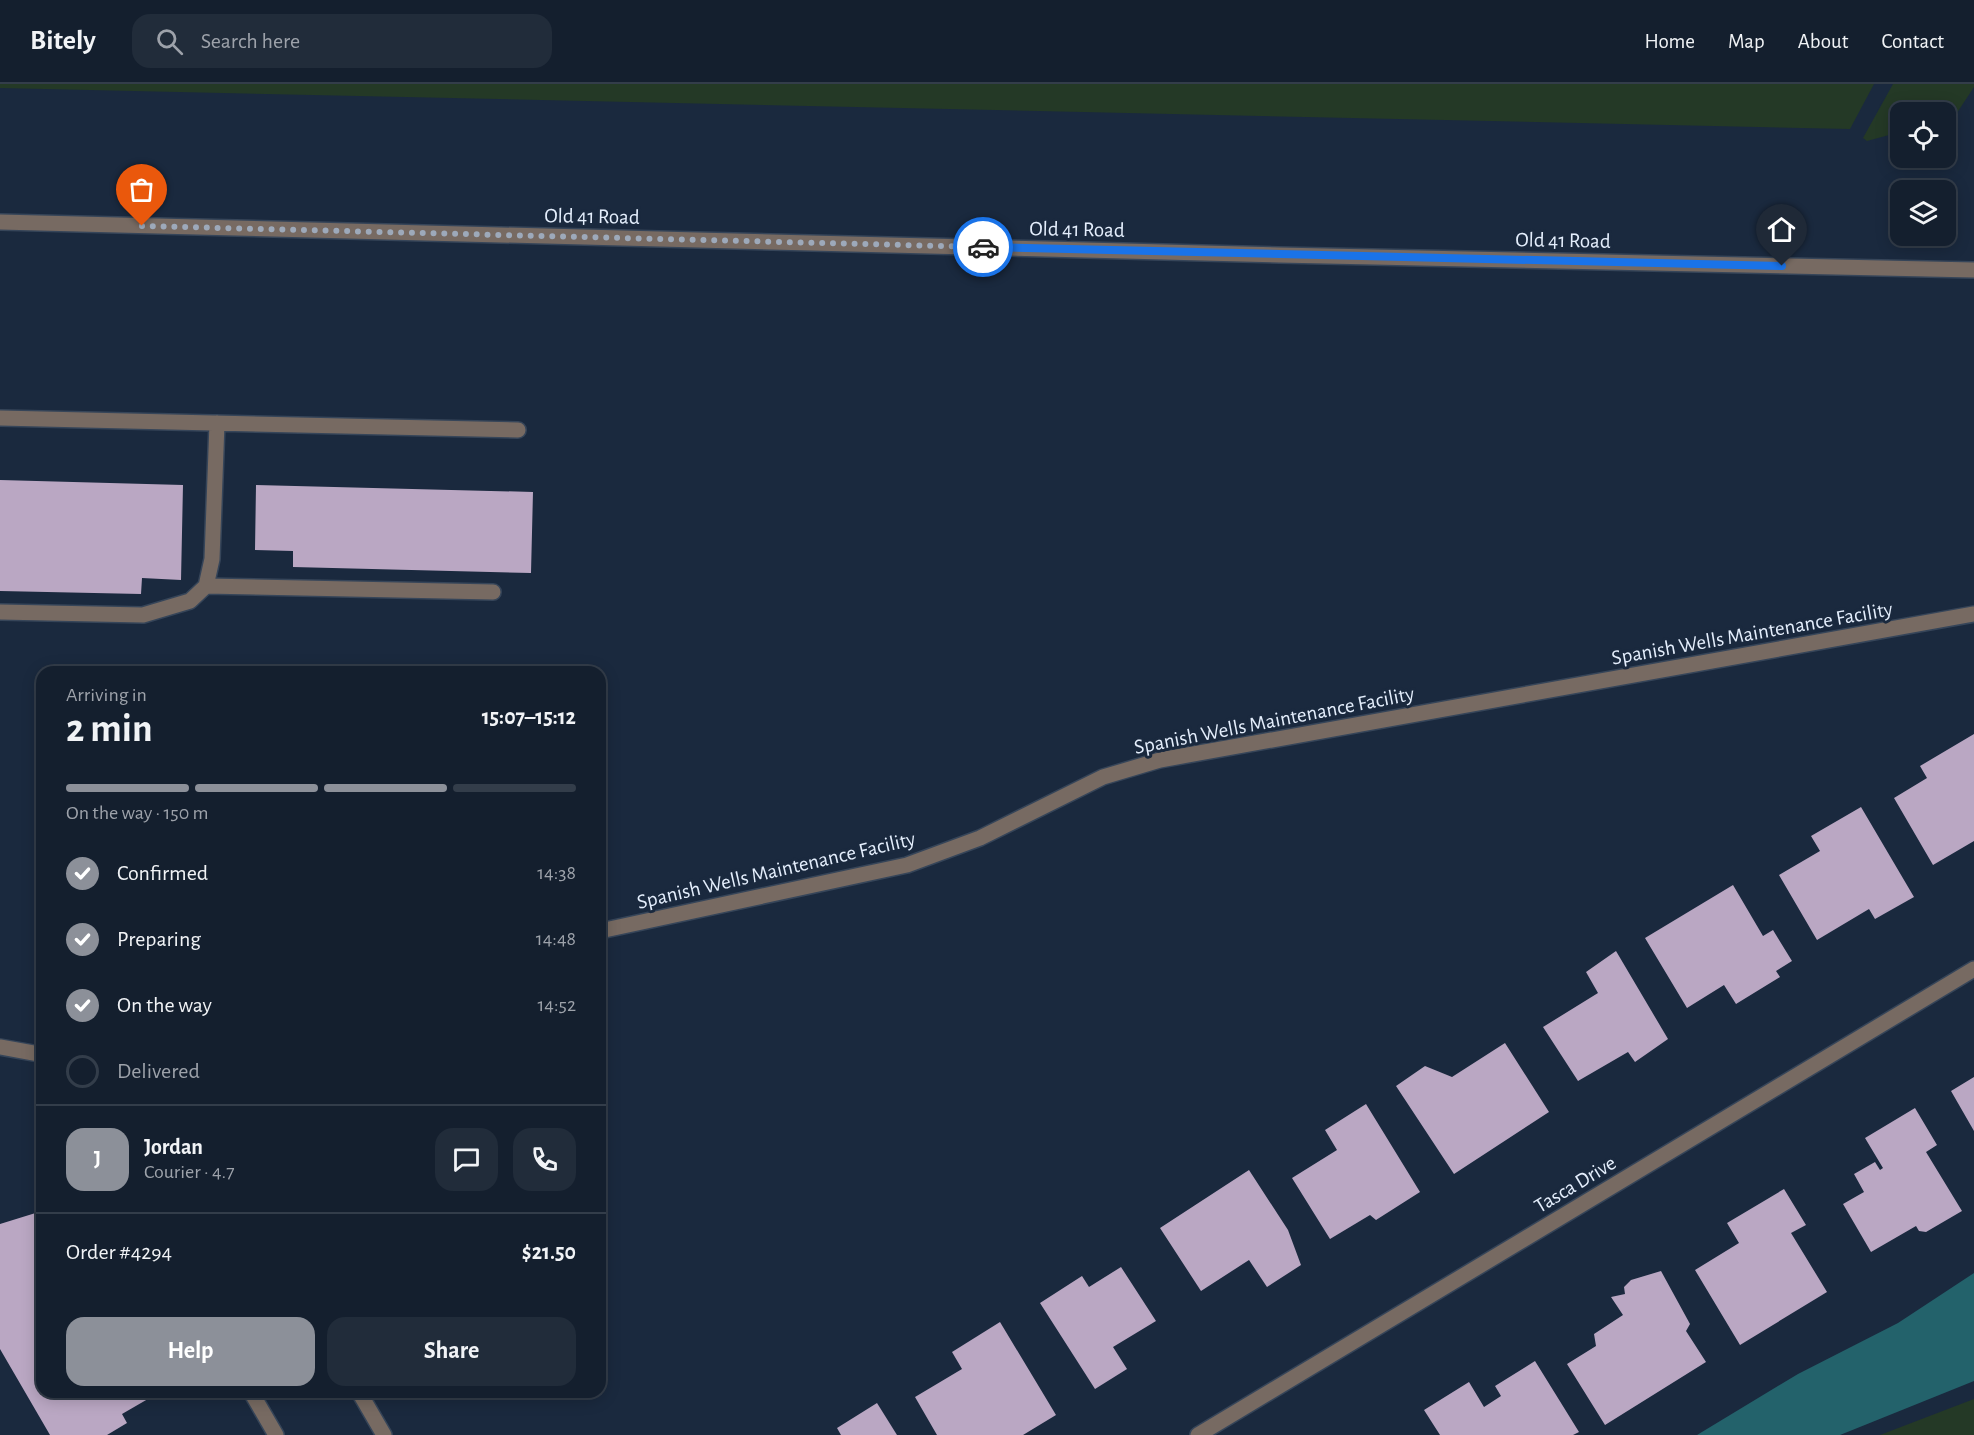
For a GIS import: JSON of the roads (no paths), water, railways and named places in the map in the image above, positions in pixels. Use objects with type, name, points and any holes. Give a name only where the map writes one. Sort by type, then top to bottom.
[{"type":"street","name":"Old 41 Road","points":[[0,222],[1278,255],[1974,270]]},
{"type":"street","points":[[0,418],[518,430]]},
{"type":"street","points":[[0,612],[143,615],[190,601],[206,586],[212,560],[217,423]]},
{"type":"street","points":[[206,586],[493,592]]},
{"type":"street","name":"Spanish Wells Maintenance Facility","points":[[606,930],[907,865],[980,838],[1103,777],[1160,760],[1974,614]]},
{"type":"street","name":"Tasca Drive","points":[[1198,1435],[1974,969]]},
{"type":"street","points":[[0,1047],[36,1053]]},
{"type":"street","points":[[254,1398],[276,1435]]},
{"type":"street","points":[[362,1398],[384,1435]]}]
